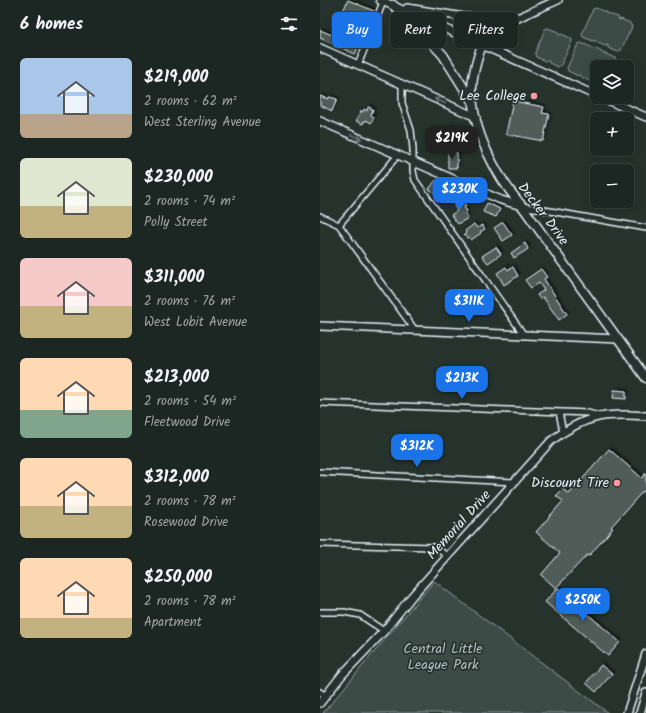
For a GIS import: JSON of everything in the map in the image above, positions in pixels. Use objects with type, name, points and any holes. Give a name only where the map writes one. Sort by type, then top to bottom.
[{"type":"main road","points":[[393,5],[418,28],[443,55],[473,102]]},
{"type":"main road","name":"Decker Drive","points":[[481,48],[472,88],[476,116],[487,153],[508,190],[522,206],[646,378]]},
{"type":"street","points":[[518,17],[549,2],[558,0]]},
{"type":"street","points":[[358,65],[382,1],[454,32]]},
{"type":"street","points":[[393,5],[454,16]]},
{"type":"street","points":[[320,48],[476,116]]},
{"type":"street","points":[[489,48],[590,93]]},
{"type":"street","points":[[402,84],[402,104],[411,130],[414,162],[413,171],[416,180],[524,335]]},
{"type":"street","points":[[616,104],[646,117]]},
{"type":"street","points":[[320,121],[500,200],[522,206],[646,228]]},
{"type":"street","points":[[340,225],[398,155]]},
{"type":"street","points":[[320,216],[340,225],[415,330]]},
{"type":"street","points":[[320,326],[618,339]]},
{"type":"street","points":[[320,403],[588,413],[600,416]]},
{"type":"street","points":[[559,412],[563,432]]},
{"type":"street","name":"Memorial Drive","points":[[320,703],[323,694],[384,631],[412,596],[551,441],[563,432],[584,421],[600,416],[646,416]]},
{"type":"street","points":[[320,472],[514,482]]},
{"type":"street","points":[[320,544],[434,547],[448,556]]},
{"type":"street","points":[[320,612],[344,612],[360,615],[384,631]]},
{"type":"street","points":[[627,713],[646,654]]},
{"type":"street","points":[[640,713],[646,693]]},
{"type":"green space","points":[[596,8],[606,12],[607,14],[618,17],[619,20],[621,19],[630,23],[632,27],[621,50],[618,52],[608,48],[608,45],[605,46],[596,42],[595,40],[593,41],[583,37],[582,34],[593,9]]},
{"type":"green space","points":[[548,28],[558,32],[559,35],[561,34],[571,38],[572,41],[561,65],[558,67],[549,63],[548,60],[545,61],[536,57],[535,53],[545,29]]},
{"type":"green space","points":[[581,43],[591,47],[592,49],[594,48],[603,54],[615,58],[616,60],[590,60],[590,81],[581,77],[580,75],[578,76],[568,71],[567,68],[578,44]]},
{"type":"green space","name":"Central Little League Park","points":[[434,581],[608,713],[323,713]]},
{"type":"building","points":[[348,0],[374,11],[374,12],[343,12]]},
{"type":"building","points":[[320,30],[332,35],[332,43],[320,38]]},
{"type":"building","points":[[342,48],[358,48],[355,54]]},
{"type":"building","points":[[320,96],[328,99],[329,97],[337,99],[332,111],[320,105]]},
{"type":"building","points":[[513,101],[544,107],[542,113],[549,114],[543,141],[506,134]]},
{"type":"building","points":[[368,107],[373,109],[371,115],[374,117],[371,123],[366,120],[363,124],[356,121],[361,111],[363,112],[364,109],[367,111]]},
{"type":"building","points":[[457,126],[459,134],[450,136],[448,128]]},
{"type":"building","points":[[448,152],[457,152],[457,168],[448,168]]},
{"type":"building","points":[[436,180],[450,191],[444,200],[429,189]]},
{"type":"building","points":[[458,198],[461,202],[463,201],[466,206],[464,207],[467,211],[465,213],[468,218],[458,224],[451,215],[457,211],[452,202]]},
{"type":"building","points":[[487,203],[500,209],[496,217],[483,212]]},
{"type":"building","points":[[503,222],[512,235],[503,241],[494,228]]},
{"type":"building","points":[[474,224],[477,228],[482,225],[485,229],[471,240],[469,237],[467,238],[464,235],[466,233],[465,231]]},
{"type":"building","points":[[525,243],[528,249],[514,258],[511,253]]},
{"type":"building","points":[[496,247],[501,254],[488,263],[482,256]]},
{"type":"building","points":[[506,267],[508,270],[513,267],[518,276],[504,285],[497,273]]},
{"type":"building","points":[[541,269],[547,277],[544,279],[567,314],[559,320],[543,297],[540,299],[537,295],[544,290],[539,283],[531,288],[525,280]]},
{"type":"building","points":[[614,390],[626,391],[626,399],[613,398]]},
{"type":"building","points":[[609,449],[642,478],[646,473],[646,489],[611,527],[613,528],[589,556],[587,555],[556,588],[541,575],[560,553],[536,532],[563,501],[556,496],[563,489],[569,494]]},
{"type":"building","points":[[558,588],[620,642],[608,656],[545,602]]},
{"type":"building","points":[[601,665],[612,674],[596,692],[586,683]]},
{"type":"place","name":"Lee College","points":[[534,96]]},
{"type":"place","name":"Discount Tire","points":[[617,483]]}]
